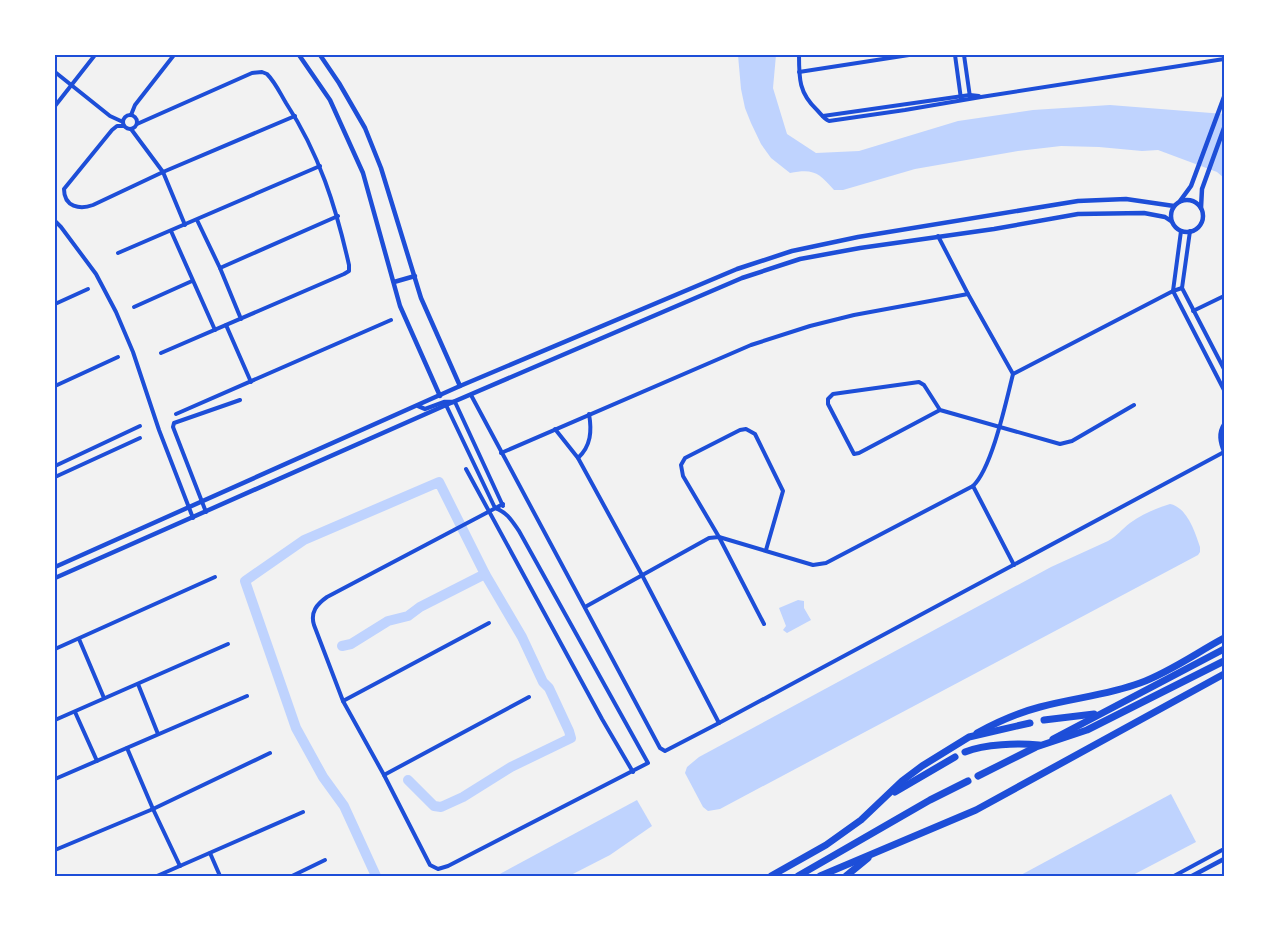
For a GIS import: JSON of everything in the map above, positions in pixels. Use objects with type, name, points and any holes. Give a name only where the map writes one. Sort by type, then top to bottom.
[{"type":"highway","points":[[771,876],[826,845],[861,820],[902,781],[922,766],[969,738],[1013,716],[1040,707],[1141,683],[1175,667],[1224,638]]},
{"type":"highway","points":[[978,776],[1042,745],[1224,649]]},
{"type":"highway","points":[[966,752],[996,746],[1042,745],[1087,730],[1224,660]]},
{"type":"highway","points":[[820,876],[976,810],[1224,674]]},
{"type":"highway","points":[[1044,720],[1100,714]]},
{"type":"highway","points":[[969,738],[1030,723]]},
{"type":"highway","points":[[882,800],[955,757]]},
{"type":"highway","points":[[798,876],[930,800],[968,781]]},
{"type":"highway","points":[[846,876],[872,854]]},
{"type":"street","points":[[55,106],[96,55]]},
{"type":"street","points":[[174,55],[135,105],[131,114],[127,115],[123,124],[112,130],[64,189],[64,195],[77,208],[83,208],[295,116]]},
{"type":"street","points":[[299,55],[330,100],[363,173],[400,306],[440,396]]},
{"type":"street","points":[[320,55],[365,128],[381,168],[421,298],[460,386]]},
{"type":"street","points":[[799,55],[801,87],[806,98],[827,121],[961,99]]},
{"type":"street","points":[[799,72],[910,55]]},
{"type":"street","points":[[955,55],[961,99]]},
{"type":"street","points":[[964,55],[970,98]]},
{"type":"street","points":[[823,116],[981,97],[1224,59]]},
{"type":"street","points":[[55,72],[110,116],[131,129],[163,172],[185,225]]},
{"type":"street","points":[[131,129],[137,124],[247,75],[262,72],[270,78],[295,116],[320,166],[338,216],[350,265],[349,271],[161,353]]},
{"type":"street","points":[[1170,219],[1173,206],[1180,201],[1191,186],[1224,97]]},
{"type":"street","points":[[842,113],[843,119]]},
{"type":"street","points":[[131,114],[137,119],[137,124]]},
{"type":"street","points":[[55,578],[446,405],[742,278],[800,260],[860,248],[1084,214],[1144,213],[1170,219],[1181,231],[1190,231],[1200,225],[1202,216],[1201,195],[1224,128]]},
{"type":"street","points":[[118,252],[197,220],[320,166]]},
{"type":"street","points":[[55,567],[460,386],[736,269],[792,251],[858,237],[1078,200],[1126,199],[1173,206]]},
{"type":"street","points":[[1180,201],[1190,200],[1201,209]]},
{"type":"street","points":[[220,268],[338,216]]},
{"type":"street","points":[[197,220],[220,268],[241,319]]},
{"type":"street","points":[[55,221],[61,226],[96,274],[116,312],[133,352],[158,430],[193,518]]},
{"type":"street","points":[[171,231],[214,330]]},
{"type":"street","points":[[1181,231],[1173,291],[1224,390]]},
{"type":"street","points":[[1190,231],[1182,288],[1224,369]]},
{"type":"street","points":[[585,607],[710,538],[719,537],[813,565],[826,563],[972,486],[979,480],[984,471],[999,427],[1013,374],[938,236]]},
{"type":"street","points":[[1178,254],[1186,255]]},
{"type":"street","points":[[394,282],[415,276]]},
{"type":"street","points":[[134,307],[192,280]]},
{"type":"street","points":[[1013,374],[1182,288]]},
{"type":"street","points":[[55,304],[88,289]]},
{"type":"street","points":[[502,453],[751,345],[786,333],[854,315],[968,294]]},
{"type":"street","points":[[1193,311],[1224,296]]},
{"type":"street","points":[[176,414],[391,320]]},
{"type":"street","points":[[226,325],[251,382]]},
{"type":"street","points":[[55,386],[118,357]]},
{"type":"street","points":[[940,410],[860,453],[854,454],[828,404],[828,398],[833,394],[919,382],[924,385],[940,410],[1060,444],[1065,444],[1134,405]]},
{"type":"street","points":[[471,395],[663,751],[719,724],[1224,452],[1220,432],[1224,424]]},
{"type":"street","points":[[206,512],[173,427],[174,423],[240,400]]},
{"type":"street","points":[[418,406],[425,409],[444,402],[455,402]]},
{"type":"street","points":[[455,402],[503,504],[502,511]]},
{"type":"street","points":[[446,405],[495,508],[510,518],[519,531],[648,763],[448,866],[438,869],[430,865],[384,775],[343,701],[312,619],[318,603],[449,532],[490,511],[495,508],[503,504]]},
{"type":"street","points":[[578,458],[590,442],[592,426],[589,414]]},
{"type":"street","points":[[55,466],[140,426]]},
{"type":"street","points":[[555,429],[578,458],[642,575],[719,724]]},
{"type":"street","points":[[764,624],[719,537],[683,476],[681,465],[685,458],[740,430],[746,429],[755,434],[783,491],[766,550]]},
{"type":"street","points":[[55,477],[140,438]]},
{"type":"street","points":[[466,469],[602,719],[633,772]]},
{"type":"street","points":[[972,486],[1014,565]]},
{"type":"street","points":[[55,649],[216,577]]},
{"type":"street","points":[[343,701],[489,623]]},
{"type":"street","points":[[79,639],[104,698]]},
{"type":"street","points":[[55,720],[228,644]]},
{"type":"street","points":[[138,684],[158,734]]},
{"type":"street","points":[[55,779],[246,696]]},
{"type":"street","points":[[384,775],[529,696]]},
{"type":"street","points":[[75,712],[96,761]]},
{"type":"street","points":[[127,748],[180,866]]},
{"type":"street","points":[[55,850],[153,808],[270,753]]},
{"type":"street","points":[[157,876],[303,812]]},
{"type":"street","points":[[1174,876],[1224,849]]},
{"type":"street","points":[[210,852],[220,876]]},
{"type":"street","points":[[1192,876],[1224,859]]},
{"type":"street","points":[[292,876],[325,860]]},
{"type":"water","points":[[738,55],[776,55],[773,88],[787,134],[816,153],[859,151],[958,121],[1033,110],[1110,105],[1224,114],[1224,178],[1217,172],[1158,150],[1142,151],[1061,146],[1018,151],[915,169],[843,190],[834,190],[824,179],[815,173],[805,171],[790,173],[771,158],[761,144],[745,108]]},
{"type":"water","points":[[1170,504],[1181,510],[1190,521],[1200,547],[1198,555],[720,809],[708,811],[703,807],[685,773],[687,767],[699,757],[1051,567],[1108,541],[1139,517]]},
{"type":"water","points":[[798,600],[804,601],[804,608],[811,620],[787,633],[783,630],[786,626],[779,608]]},
{"type":"water","points":[[1171,794],[1196,842],[1131,876],[1019,876]]},
{"type":"water","points":[[637,800],[652,826],[610,855],[569,876],[496,876]]},
{"type":"waterway","points":[[376,876],[344,806],[323,777],[296,728],[245,581],[304,540],[439,482],[485,574],[522,637],[543,682],[549,688],[571,738],[511,767],[463,797],[441,807],[434,806],[408,780]]},
{"type":"waterway","points":[[342,646],[351,644],[388,621],[408,616],[420,607],[485,574]]}]
